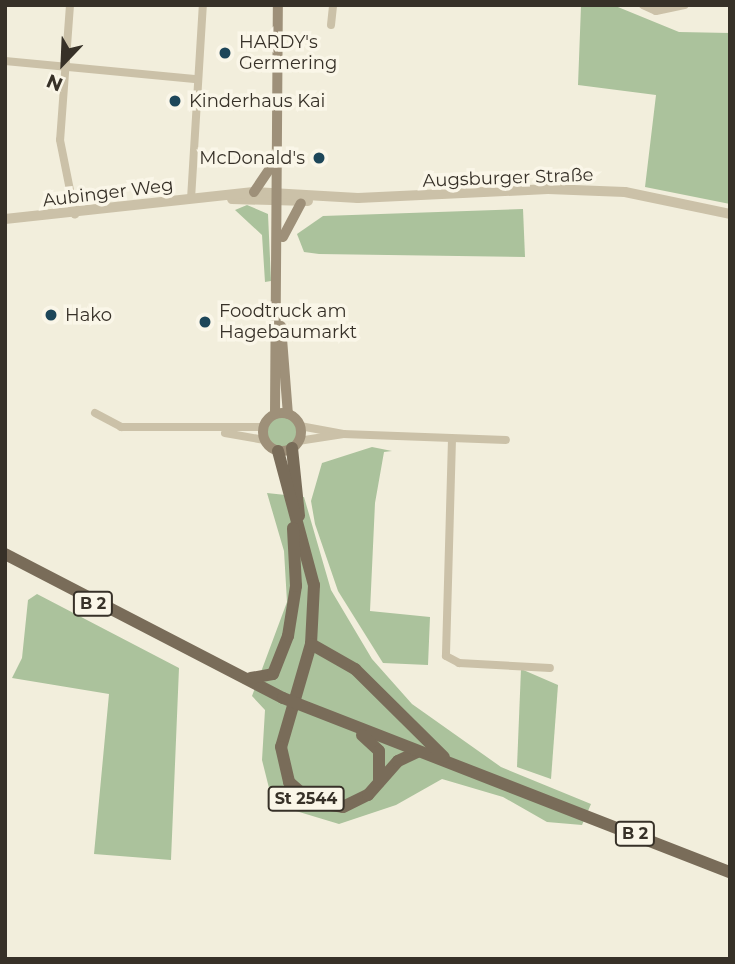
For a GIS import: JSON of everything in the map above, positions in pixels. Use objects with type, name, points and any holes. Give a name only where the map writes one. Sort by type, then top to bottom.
[{"type":"main road","points":[[278,5],[279,311],[275,414],[263,427],[264,440],[278,451],[295,445]]},
{"type":"main road","points":[[254,192],[278,155]]},
{"type":"main road","points":[[280,247],[301,203]]},
{"type":"main road","points":[[279,311],[288,414],[300,426]]},
{"type":"main road","points":[[275,414],[288,414]]},
{"type":"main road","name":"St 2544","points":[[300,426],[295,445],[302,541]]},
{"type":"main road","name":"St 2544","points":[[278,451],[293,517],[314,585],[311,644],[286,725],[282,763],[303,798],[342,807],[379,782]]},
{"type":"main road","points":[[238,677],[264,680],[281,659],[295,604],[293,517]]},
{"type":"main road","name":"B 2","points":[[5,554],[238,677],[417,752],[730,872]]},
{"type":"main road","points":[[311,644],[355,669],[408,728],[455,766]]},
{"type":"main road","points":[[360,729],[379,751],[379,782]]},
{"type":"main road","points":[[379,782],[402,758],[417,752]]},
{"type":"street","points":[[70,5],[60,143],[75,215]]},
{"type":"street","points":[[191,199],[204,5]]},
{"type":"street","points":[[331,24],[332,5]]},
{"type":"street","points":[[643,5],[684,5]]},
{"type":"street","points":[[5,61],[197,79]]},
{"type":"street","name":"Augsburger Straße","points":[[278,197],[586,190],[730,215]]},
{"type":"street","name":"Aubinger Weg","points":[[215,198],[254,192],[278,197]]},
{"type":"street","name":"Aubinger Weg","points":[[5,219],[75,215],[191,199],[278,197]]},
{"type":"street","name":"Augsburger Straße","points":[[278,197],[301,203],[326,198]]},
{"type":"street","points":[[95,413],[121,427],[212,431],[263,427]]},
{"type":"street","points":[[300,426],[343,434],[506,440]]},
{"type":"street","points":[[212,431],[264,440]]},
{"type":"street","points":[[295,445],[343,434]]},
{"type":"street","points":[[452,439],[445,652],[459,663],[551,668]]},
{"type":"green space","points":[[613,5],[679,32],[730,33],[730,204],[645,187],[656,95],[578,85],[581,6]]},
{"type":"green space","points":[[247,205],[268,214],[271,281],[265,282],[262,235],[235,210]]},
{"type":"green space","points":[[523,209],[525,257],[319,254],[304,252],[297,234],[323,216]]},
{"type":"green space","points":[[282,417],[288,418],[296,426],[296,438],[288,446],[282,447],[276,446],[268,438],[267,432],[268,426],[276,418]]},
{"type":"green space","points":[[372,447],[392,451],[384,452],[375,503],[370,611],[430,617],[428,665],[383,663],[338,591],[315,524],[311,501],[322,463]]},
{"type":"green space","points":[[267,493],[304,497],[331,590],[372,659],[412,704],[501,767],[591,804],[582,825],[547,822],[503,797],[442,779],[396,805],[339,824],[286,808],[269,788],[262,760],[265,710],[252,696],[287,602],[284,551]]},
{"type":"green space","points":[[37,594],[179,668],[171,860],[94,854],[109,694],[12,678],[22,658],[28,600]]},
{"type":"green space","points":[[521,669],[558,685],[551,779],[517,767]]},
{"type":"place","name":"HARDY's Germering","points":[[225,53]]},
{"type":"place","name":"Kinderhaus Kai","points":[[175,101]]},
{"type":"place","name":"McDonald's","points":[[319,158]]},
{"type":"place","name":"Hako","points":[[51,315]]},
{"type":"place","name":"Foodtruck am Hagebaumarkt","points":[[205,322]]}]
